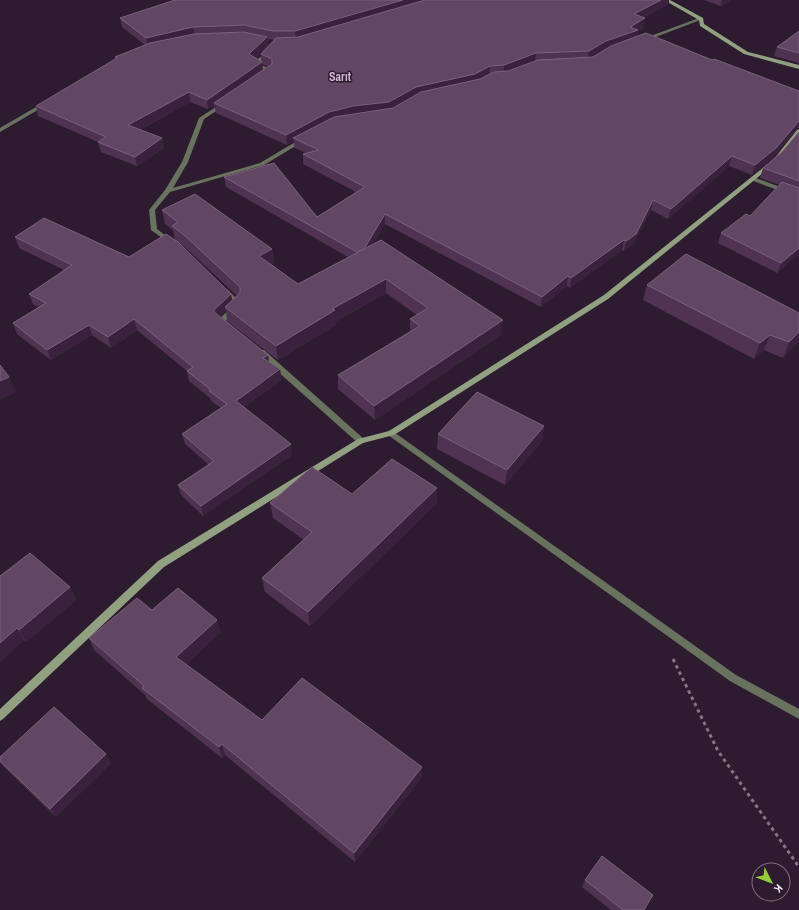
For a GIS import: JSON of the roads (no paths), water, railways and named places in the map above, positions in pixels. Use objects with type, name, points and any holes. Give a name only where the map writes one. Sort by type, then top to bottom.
[{"type":"street","points":[[666,0],[701,19]]},
{"type":"street","points":[[636,42],[701,19]]},
{"type":"street","points":[[701,19],[702,25],[746,53],[799,67]]},
{"type":"street","points":[[258,80],[270,71],[255,64],[268,53],[274,44]]},
{"type":"street","points":[[0,130],[53,98]]},
{"type":"street","points":[[177,246],[154,230],[152,210],[168,191],[185,162],[202,118],[227,102]]},
{"type":"street","points":[[0,716],[161,564],[361,441],[391,433],[606,296],[776,160],[799,131]]},
{"type":"street","points":[[168,191],[262,164],[310,136]]},
{"type":"street","points":[[753,179],[799,196]]},
{"type":"street","points":[[222,288],[239,304],[221,321],[233,330]]},
{"type":"street","points":[[255,348],[361,441]]},
{"type":"street","points":[[391,433],[733,678],[799,714]]},
{"type":"district","name":"Sarıt","points":[[340,77]]}]
